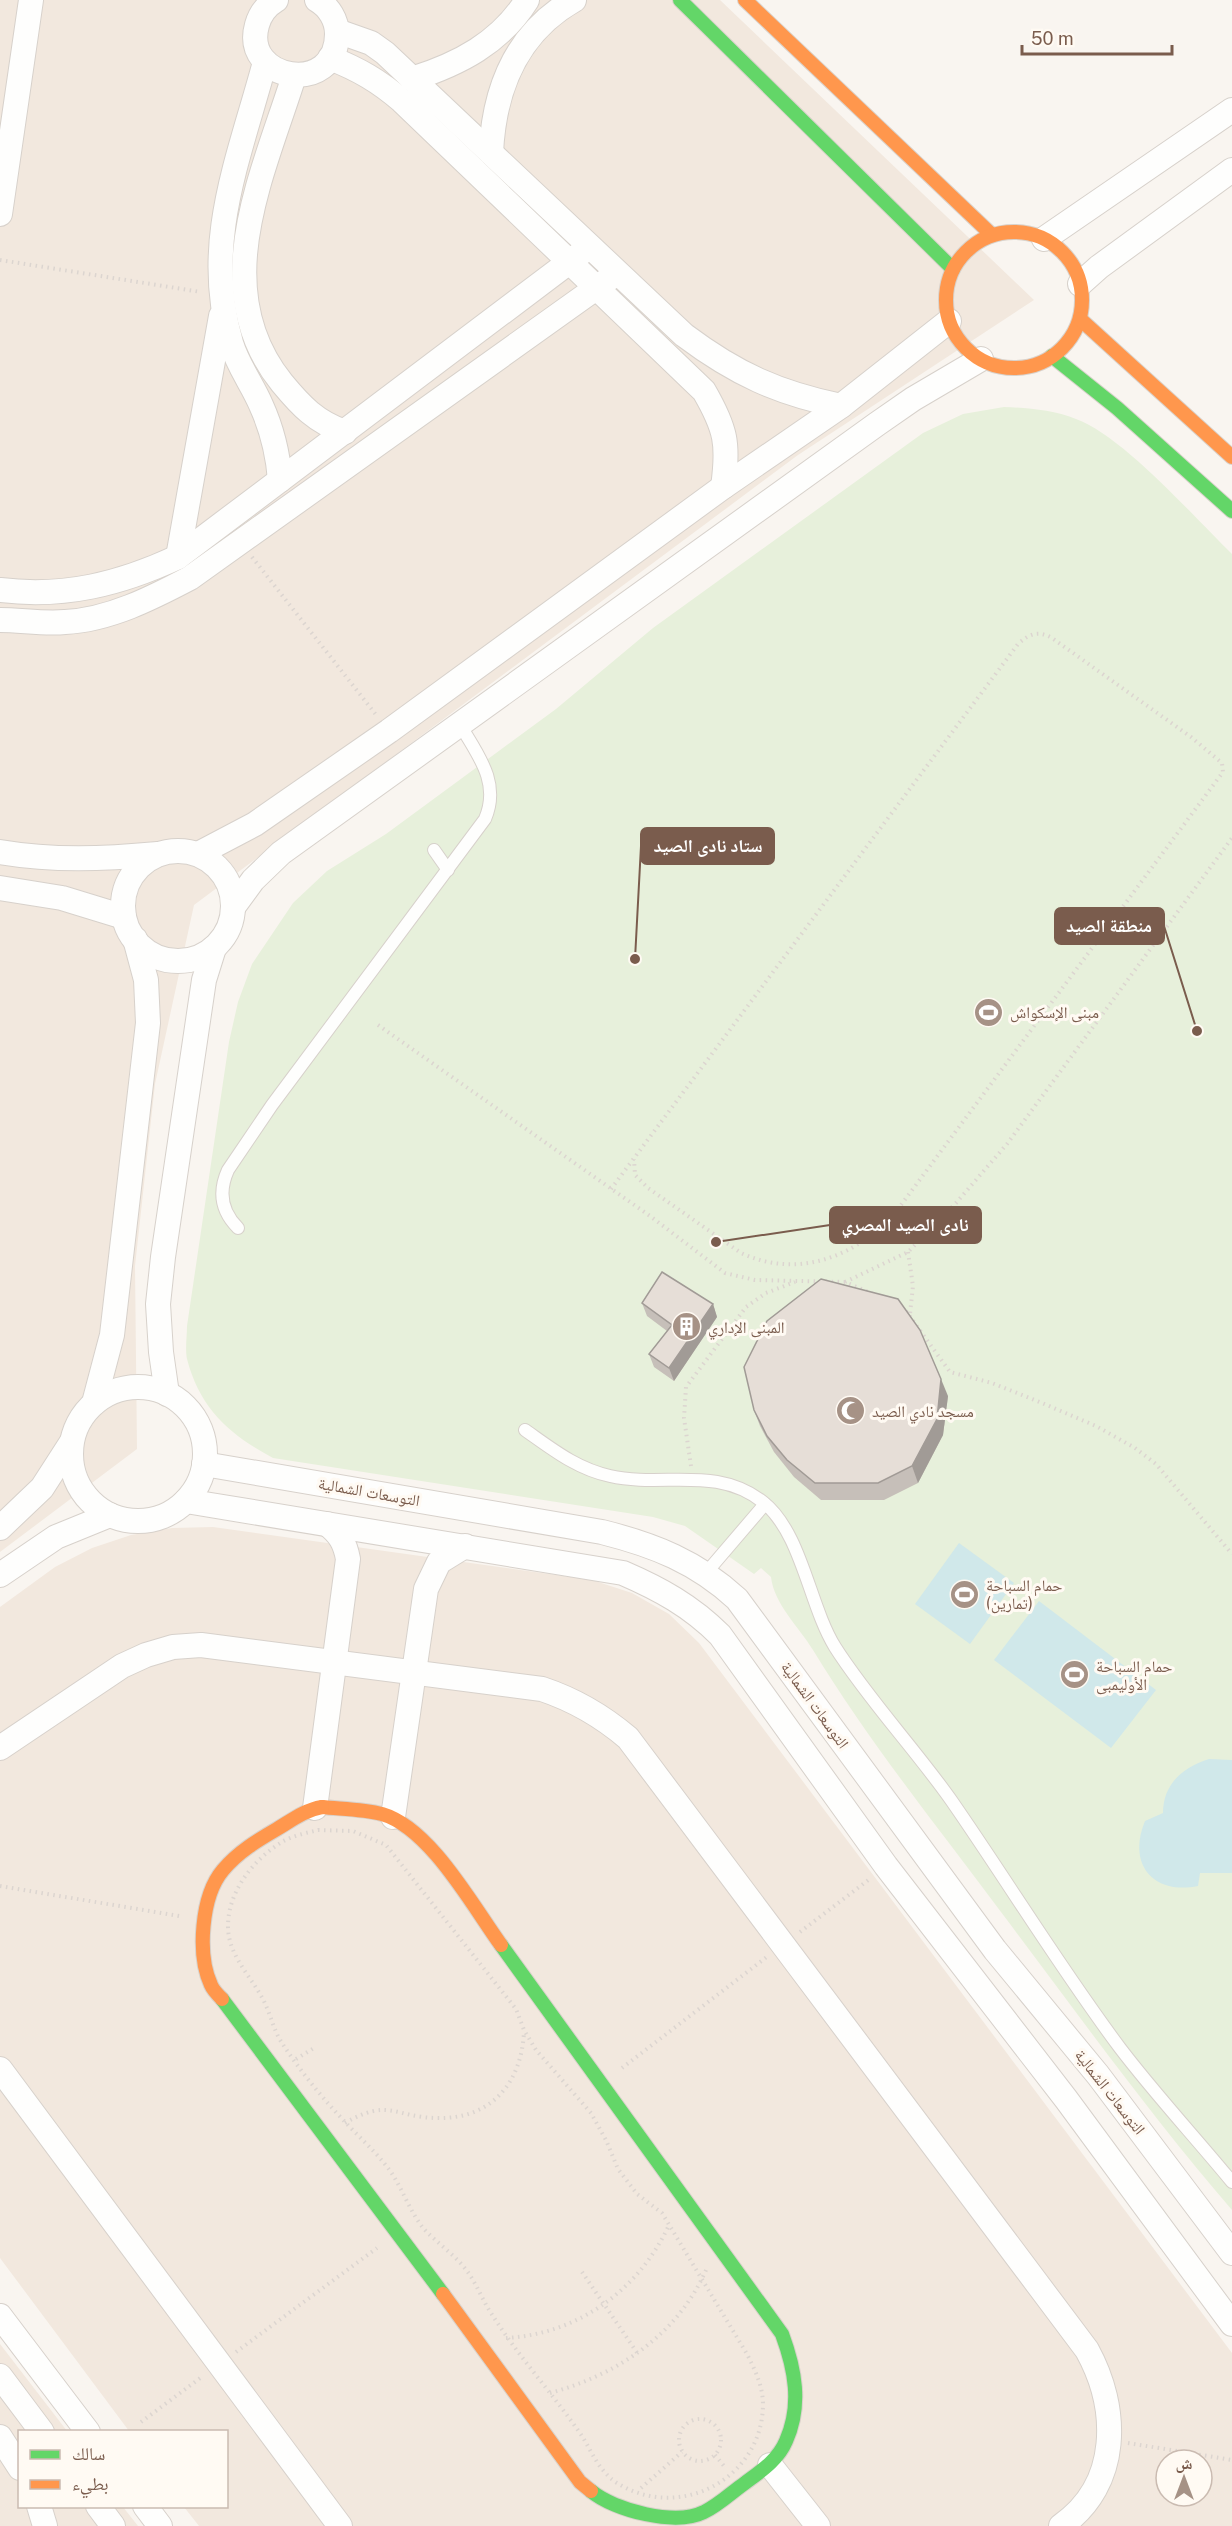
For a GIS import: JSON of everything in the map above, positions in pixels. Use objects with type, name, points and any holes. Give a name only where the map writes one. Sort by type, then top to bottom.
[{"type":"street","points":[[0,214],[31,0]]},
{"type":"street","points":[[264,3],[256,30],[259,52],[266,62],[283,74],[294,76],[314,72],[330,58],[335,50],[337,31],[329,10],[317,0]]},
{"type":"street","points":[[412,79],[466,58],[489,43],[509,24],[527,0]]},
{"type":"street","points":[[491,153],[496,104],[514,59],[544,21],[574,0]]},
{"type":"street","points":[[680,0],[953,268]]},
{"type":"street","points":[[745,0],[992,235]]},
{"type":"street","points":[[337,31],[370,43],[412,79],[684,335],[719,361],[757,382],[778,390],[841,406]]},
{"type":"street","points":[[330,58],[356,68],[387,88],[704,391],[721,420],[728,453],[723,487]]},
{"type":"street","points":[[266,62],[221,229],[219,268],[222,302],[232,346],[267,421],[276,450],[280,480]]},
{"type":"street","points":[[294,76],[248,219],[243,252],[247,305],[260,346],[276,375],[296,400],[318,420],[345,432]]},
{"type":"street","points":[[1044,239],[1232,110]]},
{"type":"street","points":[[1080,284],[1099,267],[1232,170]]},
{"type":"street","points":[[1014,232],[1044,239],[1068,258],[1080,284],[1083,302],[1080,320],[1069,340],[1052,356],[1025,367],[995,365],[981,359],[957,336],[949,321],[946,294],[953,268],[963,254],[992,235],[1014,232]]},
{"type":"street","points":[[0,590],[62,592],[102,586],[141,574],[178,557],[590,247]]},
{"type":"street","points":[[0,620],[65,622],[109,614],[150,599],[190,578],[617,273]]},
{"type":"street","points":[[178,557],[222,302]]},
{"type":"street","points":[[1080,320],[1232,457]]},
{"type":"street","points":[[198,854],[264,818],[389,731],[723,487],[841,406],[949,321]]},
{"type":"street","points":[[1052,356],[1117,408],[1232,511]]},
{"type":"street","points":[[167,1394],[158,1304],[204,980],[214,948],[228,929],[234,906],[253,880],[281,853],[886,417],[981,359]]},
{"type":"street","points":[[267,421],[284,415],[296,400]]},
{"type":"street","points":[[437,696],[459,723]]},
{"type":"street","points":[[0,852],[33,858],[96,860],[185,851],[198,854],[212,862],[224,875],[231,890],[234,906]]},
{"type":"street","points":[[0,1528],[42,1488],[71,1443],[80,1421],[94,1402],[112,1335],[148,1023],[146,980],[135,939],[124,916],[123,901],[130,879],[145,862],[158,854]]},
{"type":"street","points":[[0,888],[62,898],[124,916]]},
{"type":"street","points":[[135,939],[149,953],[172,960],[198,957],[214,948]]},
{"type":"street","points":[[71,1443],[75,1477],[83,1493],[96,1507],[110,1515],[142,1521],[173,1511],[195,1490],[204,1464],[203,1436],[197,1422],[179,1401],[153,1389],[122,1389],[94,1402]]},
{"type":"street","name":"التوسعات الشمالية","points":[[204,1464],[602,1532],[653,1546],[677,1556],[706,1573],[737,1599],[995,1950],[1098,2075],[1232,2253]]},
{"type":"street","points":[[186,1501],[623,1573],[683,1602],[720,1635],[886,1866],[1066,2099],[1232,2325]]},
{"type":"street","points":[[0,1575],[56,1537],[110,1515]]},
{"type":"street","points":[[315,1808],[348,1558],[345,1545],[338,1533],[327,1524]]},
{"type":"street","points":[[393,1817],[426,1589],[431,1575],[440,1562],[465,1546]]},
{"type":"street","points":[[683,1602],[706,1573]]},
{"type":"street","points":[[0,1748],[122,1666],[146,1655],[173,1647],[201,1645],[542,1689],[566,1697],[609,1722],[628,1738],[1087,2350],[1098,2370],[1106,2393],[1109,2440],[1102,2470],[1089,2499],[1076,2515],[1061,2526]]},
{"type":"street","points":[[315,1808],[393,1817],[415,1831],[432,1849],[782,2334],[792,2360],[796,2388],[794,2415],[786,2442],[770,2465],[708,2519],[659,2517],[627,2510],[597,2496],[580,2482],[520,2397],[211,1985],[204,1964],[204,1920],[214,1889],[231,1861],[315,1808]]},
{"type":"street","points":[[0,2069],[340,2526]]},
{"type":"street","points":[[1066,2099],[1098,2075]]},
{"type":"street","points":[[0,2316],[86,2430]]},
{"type":"street","points":[[0,2376],[40,2430]]},
{"type":"street","points":[[0,2437],[18,2465]]},
{"type":"street","points":[[770,2465],[818,2526]]},
{"type":"street","points":[[40,2508],[45,2526]]},
{"type":"street","points":[[100,2508],[113,2526]]},
{"type":"street","points":[[146,2508],[160,2526]]},
{"type":"lane","points":[[238,1228],[231,1220],[222,1201],[222,1190],[228,1170],[272,1105],[485,819],[491,798],[486,770],[459,723]]},
{"type":"lane","points":[[434,850],[448,870]]},
{"type":"lane","points":[[525,1430],[565,1459],[597,1473],[626,1479],[694,1479],[740,1486],[765,1504],[783,1523],[816,1609],[836,1647],[948,1797],[1120,2048],[1232,2182]]},
{"type":"lane","points":[[706,1573],[765,1504]]},
{"type":"path","points":[[0,260],[222,302]]},
{"type":"path","points":[[240,542],[389,731]]},
{"type":"path","points":[[611,1189],[1018,644],[1027,636],[1043,634],[1052,638],[1191,737],[1222,763],[1223,772],[1173,842],[1116,914],[905,1200],[873,1236],[840,1254],[815,1262],[785,1264],[757,1260],[741,1253],[648,1188],[635,1175],[634,1159]]},
{"type":"path","points":[[845,1282],[908,1252],[956,1203],[1007,1144],[1232,838]]},
{"type":"path","points":[[378,1025],[611,1189],[725,1273],[755,1280],[845,1282],[881,1298]]},
{"type":"path","points":[[908,1252],[913,1286],[910,1315]]},
{"type":"path","points":[[694,1479],[686,1442],[686,1387],[746,1307],[766,1293],[798,1281]]},
{"type":"path","points":[[902,1308],[910,1315],[951,1372],[992,1383],[1042,1402],[1096,1425],[1135,1448],[1156,1464],[1232,1554]]},
{"type":"path","points":[[318,1830],[353,1831],[386,1845],[516,2009],[524,2030],[549,2068],[572,2090],[591,2113],[618,2169],[637,2194],[662,2213],[759,2378],[763,2404],[760,2430],[749,2455],[732,2475],[710,2489],[686,2497],[661,2499],[636,2493],[615,2482],[598,2466],[582,2437],[489,2311],[478,2287],[463,2266],[423,2228],[392,2173],[346,2123],[280,2041],[270,2011],[234,1954],[228,1925],[236,1891],[256,1862],[284,1840],[318,1830]]},
{"type":"path","points":[[602,2084],[886,1866]]},
{"type":"path","points":[[0,1886],[204,1920]]},
{"type":"path","points":[[324,2135],[362,2114],[380,2109],[399,2110],[435,2118],[453,2118],[470,2114],[486,2106],[506,2088],[519,2065],[524,2030]]},
{"type":"path","points":[[475,2337],[508,2338],[559,2328],[604,2305],[642,2270],[668,2226],[680,2190]]},
{"type":"path","points":[[141,2422],[397,2234]]},
{"type":"path","points":[[520,2397],[550,2393],[596,2378],[638,2354],[674,2320],[702,2279],[717,2243]]},
{"type":"path","points":[[582,2272],[638,2354]]},
{"type":"path","points":[[699,2418],[713,2422],[718,2428],[722,2442],[715,2455],[702,2461],[687,2457],[682,2452],[679,2438],[685,2424],[699,2418]]},
{"type":"path","points":[[1109,2440],[1232,2460]]},
{"type":"path","points":[[636,2493],[682,2452]]},
{"type":"shaded area","points":[[0,0],[720,0],[1034,300],[798,455],[194,905],[155,1084],[135,1266],[137,1449],[0,1552]]},
{"type":"shaded area","points":[[213,1527],[592,1580],[632,1593],[669,1614],[699,1643],[1232,2353],[1232,2526],[199,2526],[185,2508],[228,2508],[228,2430],[128,2430],[0,2258],[0,1607],[55,1567],[92,1548],[131,1535],[172,1528]]},
{"type":"shaded area","points":[[0,2344],[66,2430],[18,2430],[18,2508],[124,2508],[138,2526],[0,2526]]},
{"type":"green space","points":[[1004,407],[1058,413],[1095,428],[1136,459],[1232,554],[1232,2210],[1143,2101],[904,1783],[788,1615],[777,1597],[771,1577],[761,1568],[754,1574],[685,1526],[653,1517],[273,1458],[243,1440],[219,1419],[200,1392],[186,1355],[187,1326],[229,1042],[238,1002],[252,964],[293,903],[327,871],[386,834],[556,709],[653,628],[923,433],[963,414]]},
{"type":"water","name":"حمام السباحة (تمارين)","points":[[959,1543],[1014,1583],[970,1644],[915,1604]]},
{"type":"water","name":"حمام السباحة الأوليمبى","points":[[1039,1601],[1156,1690],[1111,1748],[994,1660]]},
{"type":"water","points":[[1209,1759],[1232,1760],[1232,1873],[1200,1873],[1198,1886],[1182,1888],[1168,1886],[1157,1881],[1142,1863],[1139,1851],[1140,1837],[1145,1821],[1163,1813],[1167,1793],[1176,1778],[1191,1767]]},
{"type":"building","name":"المبنى الإداري","points":[[662,1272],[713,1304],[669,1368],[649,1354],[672,1325],[642,1303]]},
{"type":"building","name":"مسجد نادي الصيد","points":[[821,1279],[898,1299],[920,1330],[941,1379],[937,1419],[912,1466],[878,1483],[815,1483],[787,1460],[767,1436],[754,1410],[744,1367],[767,1321]]},
{"type":"traffic: fast","points":[[680,0],[953,269]]},
{"type":"traffic: fast","points":[[1052,356],[1117,408],[1232,511]]},
{"type":"traffic: fast","points":[[501,1945],[782,2334],[793,2374],[794,2414],[783,2448],[763,2469],[710,2509],[692,2516],[662,2517],[615,2505],[591,2491]]},
{"type":"traffic: fast","points":[[222,1999],[443,2294]]},
{"type":"traffic: slow","points":[[745,0],[992,235]]},
{"type":"traffic: slow","points":[[1014,232],[1040,237],[1062,252],[1077,274],[1082,300],[1077,326],[1062,348],[1040,363],[1014,368],[988,363],[966,348],[951,326],[946,300],[951,274],[966,252],[988,237],[1014,232]]},
{"type":"traffic: slow","points":[[1080,319],[1232,457]]},
{"type":"traffic: slow","points":[[322,1807],[382,1814],[400,1822],[417,1835],[449,1870],[501,1945]]},
{"type":"traffic: slow","points":[[222,1999],[212,1987],[207,1973],[203,1942],[206,1910],[216,1881],[223,1870],[248,1847],[310,1810],[322,1807]]},
{"type":"traffic: slow","points":[[443,2294],[580,2482],[591,2491]]},
{"type":"place","name":"ستاد نادى الصيد","points":[[635,959]]},
{"type":"place","name":"مبنى الإسكواش","points":[[989,1012]]},
{"type":"place","name":"منطقة الصيد","points":[[1197,1031]]},
{"type":"place","name":"نادى الصيد المصري","points":[[716,1242]]},
{"type":"place","name":"المبنى الإداري","points":[[687,1327]]},
{"type":"place","name":"مسجد نادي الصيد","points":[[851,1411]]},
{"type":"place","name":"حمام السباحة (تمارين)","points":[[965,1594]]},
{"type":"place","name":"حمام السباحة الأوليمبى","points":[[1075,1675]]}]
